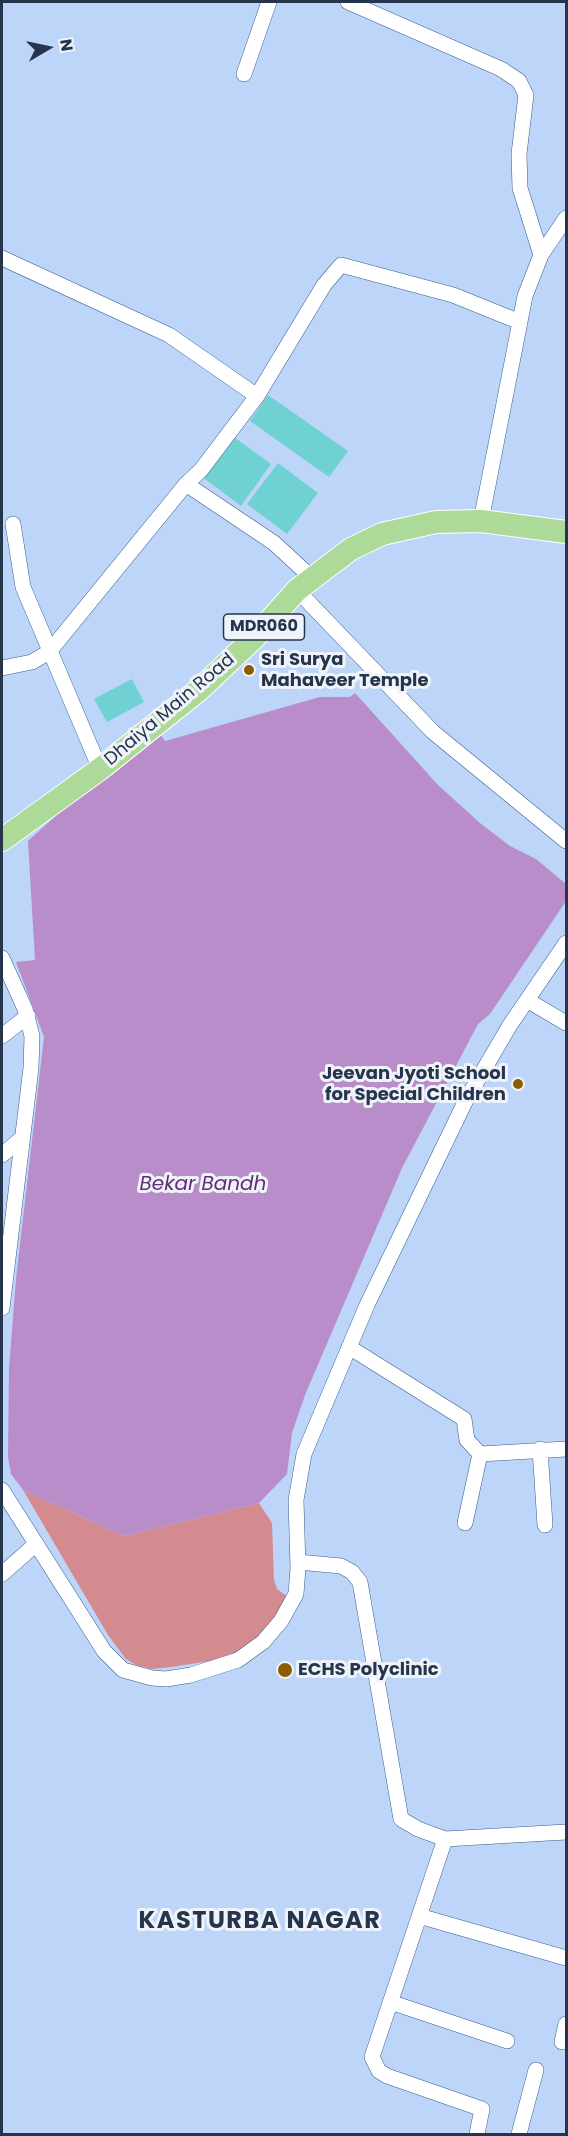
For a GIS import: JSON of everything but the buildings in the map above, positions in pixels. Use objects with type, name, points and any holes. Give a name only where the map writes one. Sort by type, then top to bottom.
[{"type":"main road","name":"Dhaiya Main Road","points":[[2,840],[100,770],[199,690],[256,636],[304,584],[351,549],[382,534],[436,522],[481,521],[567,532]]},
{"type":"street","points":[[244,74],[269,2]]},
{"type":"street","points":[[348,2],[501,69],[519,81],[526,94],[519,154],[520,188],[541,255]]},
{"type":"street","points":[[481,521],[520,322],[533,270],[567,218]]},
{"type":"street","points":[[2,258],[169,334],[257,396]]},
{"type":"street","points":[[2,668],[32,662],[49,652],[186,484],[201,470],[257,396],[324,285],[341,265],[453,295],[520,322]]},
{"type":"street","points":[[186,484],[274,543],[304,584],[433,732],[567,842]]},
{"type":"street","points":[[13,524],[23,587],[100,770]]},
{"type":"street","points":[[2,1490],[35,1545],[114,1662],[123,1670],[136,1675],[166,1679],[219,1667],[238,1660],[263,1642],[292,1605],[298,1583],[296,1500],[304,1454],[349,1347],[466,1100],[527,1000],[567,943]]},
{"type":"street","points":[[2,962],[27,1016],[32,1048],[2,1308]]},
{"type":"street","points":[[527,1000],[567,1023]]},
{"type":"street","points":[[2,1036],[27,1016]]},
{"type":"street","points":[[2,1155],[22,1138]]},
{"type":"street","points":[[349,1347],[464,1419],[467,1440],[480,1454]]},
{"type":"street","points":[[540,1449],[545,1525]]},
{"type":"street","points":[[480,1454],[567,1449]]},
{"type":"street","points":[[465,1523],[480,1454]]},
{"type":"street","points":[[2,1574],[35,1545]]},
{"type":"street","points":[[298,1562],[340,1566],[352,1572],[360,1582],[398,1812],[407,1824],[445,1839],[567,1832]]},
{"type":"street","points":[[445,1839],[374,2048],[374,2065],[379,2071],[397,2081],[482,2109],[477,2134]]},
{"type":"street","points":[[419,1916],[567,1958]]},
{"type":"street","points":[[390,2002],[507,2041]]},
{"type":"street","points":[[562,2042],[567,2024]]},
{"type":"street","points":[[519,2134],[536,2070]]},
{"type":"shaded area","points":[[23,1490],[124,1536],[259,1503],[272,1523],[274,1580],[277,1589],[288,1597],[279,1614],[247,1649],[224,1659],[171,1667],[152,1669],[136,1665],[126,1659],[108,1635]]},
{"type":"water","name":"Bekar Bandh","points":[[355,693],[438,785],[480,823],[510,846],[536,859],[566,884],[566,901],[490,1014],[478,1024],[402,1168],[305,1395],[292,1433],[287,1474],[259,1503],[124,1536],[23,1490],[11,1474],[8,1457],[9,1368],[16,1279],[44,1037],[16,962],[35,960],[28,841],[110,767],[160,734],[165,741],[320,697],[350,697]]},
{"type":"place","name":"Sri Surya Mahaveer Temple","points":[[249,670]]},
{"type":"place","name":"Jeevan Jyoti School for Special Children","points":[[518,1084]]},
{"type":"place","name":"ECHS Polyclinic","points":[[285,1670]]},
{"type":"district","name":"KASTURBA NAGAR","points":[[260,1922]]}]
